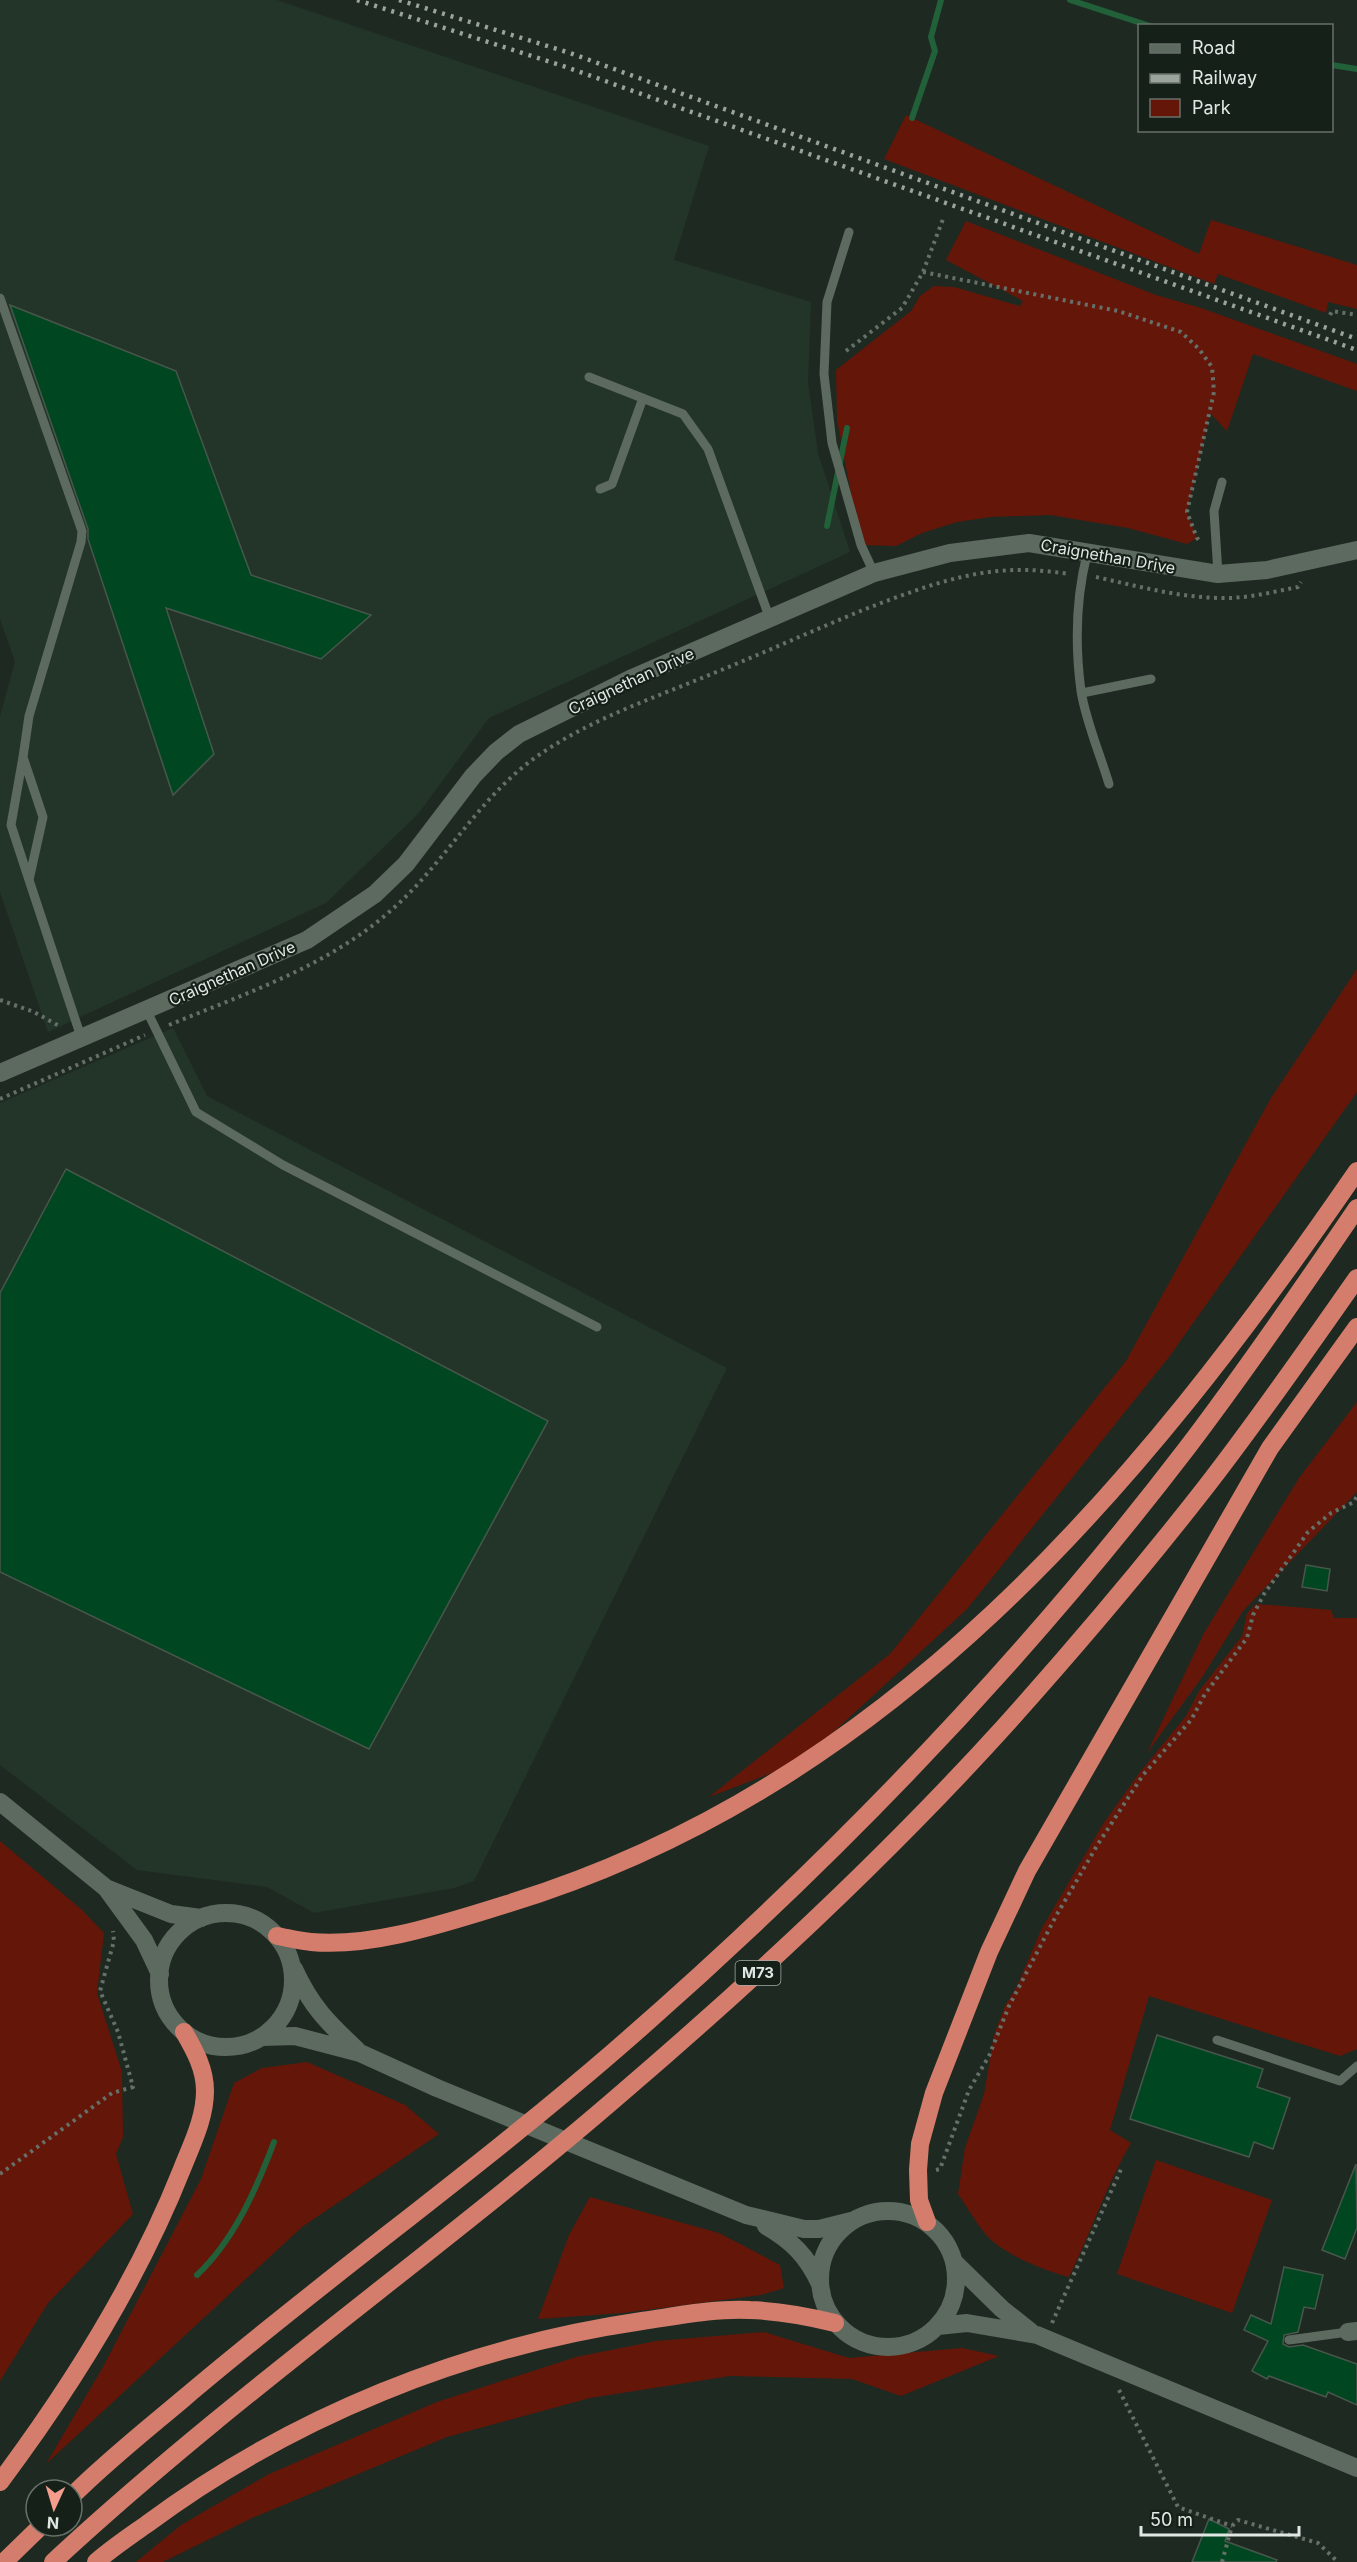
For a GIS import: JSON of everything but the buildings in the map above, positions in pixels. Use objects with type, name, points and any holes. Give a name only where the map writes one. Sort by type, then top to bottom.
[{"type":"highway","points":[[277,1936],[311,1942],[343,1943],[385,1936],[474,1914],[537,1894],[635,1856],[702,1824],[763,1790],[865,1723],[955,1650],[997,1610],[1036,1572],[1141,1457],[1185,1404],[1303,1249],[1357,1171]]},
{"type":"highway","name":"M73","points":[[84,2486],[245,2346],[609,2056],[698,1977],[824,1856],[999,1673],[1100,1554],[1205,1423],[1265,1342],[1357,1208]]},
{"type":"highway","name":"M73","points":[[53,2562],[194,2437],[619,2096],[830,1906],[1001,1730],[1140,1567],[1206,1486],[1357,1278]]},
{"type":"highway","points":[[927,2222],[919,2200],[918,2175],[921,2144],[934,2093],[984,1963],[1027,1871],[1270,1448],[1357,1327]]},
{"type":"highway","points":[[0,2482],[70,2379],[120,2299],[173,2191],[199,2124],[205,2091],[204,2075],[197,2055],[184,2032]]},
{"type":"highway","points":[[96,2562],[193,2489],[297,2431],[389,2389],[484,2355],[610,2326],[725,2312],[775,2311],[835,2323]]},
{"type":"highway","points":[[4,2562],[29,2538]]},
{"type":"street","name":"Craignethan Drive","points":[[0,1073],[82,1040],[307,940],[375,894],[406,864],[473,776],[496,752],[519,734],[630,679],[874,573],[950,553],[1029,543],[1087,554],[1267,570],[1357,550]]},
{"type":"street","points":[[0,1802],[106,1888],[144,1940],[160,1974]]},
{"type":"street","points":[[106,1888],[171,1914],[201,1918]]},
{"type":"street","points":[[360,2053],[326,2022],[314,2006],[291,1964],[286,1949],[277,1936],[261,1923],[242,1915],[221,1913],[201,1918],[185,1927],[172,1940],[164,1956],[160,1974],[160,1990],[173,2020],[184,2032],[202,2042],[222,2046],[243,2045],[262,2037],[296,2036],[360,2053],[437,2088],[747,2215],[804,2229],[819,2229],[851,2221],[870,2213],[890,2210],[909,2213],[927,2222],[945,2240],[955,2262],[957,2276],[953,2303],[938,2326],[926,2336],[911,2344],[878,2347],[847,2334],[835,2323],[822,2298],[820,2270],[825,2251],[836,2234],[851,2221]]},
{"type":"street","points":[[262,2037],[280,2019],[291,1997],[293,1981],[291,1964]]},
{"type":"street","points":[[747,2215],[787,2239],[800,2250],[820,2284]]},
{"type":"street","points":[[955,2262],[1002,2309],[1041,2337]]},
{"type":"street","points":[[938,2326],[967,2323],[1041,2337],[1357,2468]]},
{"type":"lane","points":[[849,232],[826,302],[824,374],[832,443],[861,544],[874,573]]},
{"type":"lane","points":[[0,298],[82,531],[81,542],[29,716],[11,825],[82,1040]]},
{"type":"lane","points":[[589,377],[683,414],[708,449],[770,619]]},
{"type":"lane","points":[[600,489],[612,484],[643,398]]},
{"type":"lane","points":[[1217,567],[1214,511],[1222,482]]},
{"type":"lane","points":[[1087,554],[1077,611],[1082,693],[1109,784]]},
{"type":"lane","points":[[1082,693],[1151,679]]},
{"type":"lane","points":[[23,756],[43,817],[28,880]]},
{"type":"lane","points":[[147,1011],[196,1112],[283,1165],[597,1327]]},
{"type":"lane","points":[[1217,2040],[1340,2081],[1357,2066]]},
{"type":"lane","points":[[1289,2340],[1352,2332]]},
{"type":"path","points":[[846,351],[902,308],[923,272],[943,219]]},
{"type":"path","points":[[923,272],[1118,311],[1181,332],[1199,349],[1212,367],[1214,392],[1187,512],[1197,538],[1217,567]]},
{"type":"path","points":[[1330,315],[1332,311],[1357,315]]},
{"type":"path","points":[[0,1099],[156,1030],[296,973],[355,940],[397,905],[436,866],[483,804],[536,757],[590,725],[777,645],[935,583],[979,574],[1022,570],[1082,575],[1168,594],[1221,598],[1298,587],[1304,579]]},
{"type":"path","points":[[0,1000],[34,1012],[82,1040]]},
{"type":"path","points":[[918,2175],[940,2169],[969,2090],[989,2056],[1009,2006],[1056,1916],[1098,1844],[1143,1775],[1191,1720],[1205,1694],[1247,1638],[1253,1616],[1264,1594],[1301,1541],[1308,1532],[1331,1513],[1353,1502],[1357,1496]]},
{"type":"path","points":[[0,2174],[112,2093],[133,2087],[118,2032],[100,1991],[114,1941],[112,1924]]},
{"type":"path","points":[[1041,2337],[1122,2167]]},
{"type":"path","points":[[1109,2386],[1119,2390],[1178,2507],[1232,2526]]},
{"type":"path","points":[[1222,2562],[1232,2526],[1238,2520],[1318,2543],[1338,2562]]},
{"type":"shaded area","points":[[0,0],[277,0],[709,146],[674,260],[811,302],[808,382],[818,453],[850,552],[489,718],[418,814],[326,903],[48,1032],[0,892],[0,716],[15,662],[0,619]]},
{"type":"shaded area","points":[[173,1028],[207,1096],[727,1368],[474,1881],[454,1888],[314,1913],[267,1887],[137,1870],[0,1765],[0,1103]]},
{"type":"green space","points":[[906,115],[1199,254],[1211,220],[1357,265],[1357,309],[1328,302],[1326,313],[1218,274],[1214,284],[884,159]]},
{"type":"green space","points":[[966,221],[1156,295],[1201,308],[1357,364],[1357,391],[1253,354],[1227,431],[1210,413],[1187,512],[1197,538],[1187,544],[1128,528],[1050,515],[991,517],[957,522],[922,533],[896,546],[861,545],[837,420],[836,370],[911,311],[920,296],[934,286],[954,287],[1020,306],[1023,301],[946,260]]},
{"type":"green space","points":[[1357,969],[1357,1092],[1169,1357],[967,1609],[801,1762],[709,1797],[890,1654],[1126,1361],[1271,1098]]},
{"type":"green space","points":[[1357,1402],[1357,1492],[1243,1611],[1203,1676],[1147,1753],[1204,1633],[1299,1478]]},
{"type":"green space","points":[[1256,1604],[1331,1610],[1334,1618],[1357,1618],[1357,2049],[1340,2056],[1149,1996],[1110,2130],[1131,2143],[1114,2175],[1069,2277],[1026,2262],[996,2244],[980,2227],[958,2194],[965,2148],[984,2094],[994,2035],[1005,2006],[1017,1986],[1042,1928],[1103,1824],[1140,1772],[1186,1716],[1199,1691],[1242,1636],[1247,1613]]},
{"type":"green space","points":[[0,1841],[81,1909],[104,1933],[97,1993],[122,2072],[123,2137],[116,2154],[133,2214],[48,2303],[0,2381]]},
{"type":"green space","points":[[307,2062],[405,2105],[439,2134],[302,2227],[46,2464],[103,2367],[201,2179],[234,2083],[262,2068]]},
{"type":"green space","points":[[1156,2160],[1272,2200],[1232,2313],[1117,2274]]},
{"type":"green space","points":[[590,2197],[719,2233],[780,2265],[784,2288],[761,2295],[623,2313],[538,2319],[569,2235]]},
{"type":"green space","points":[[764,2332],[849,2358],[962,2348],[999,2356],[901,2396],[852,2379],[730,2376],[590,2398],[447,2437],[252,2518],[163,2562],[136,2562],[181,2525],[269,2474],[437,2402],[576,2357],[656,2341]]},
{"type":"waterway","points":[[912,118],[935,51],[931,37],[941,0]]},
{"type":"waterway","points":[[1070,0],[1144,24]]},
{"type":"waterway","points":[[1333,65],[1357,69]]},
{"type":"waterway","points":[[827,526],[847,428]]},
{"type":"waterway","points":[[197,2275],[222,2246],[243,2213],[274,2142]]},
{"type":"railway","points":[[357,0],[566,67],[1357,350]]},
{"type":"railway","points":[[399,0],[570,53],[1357,339]]}]
